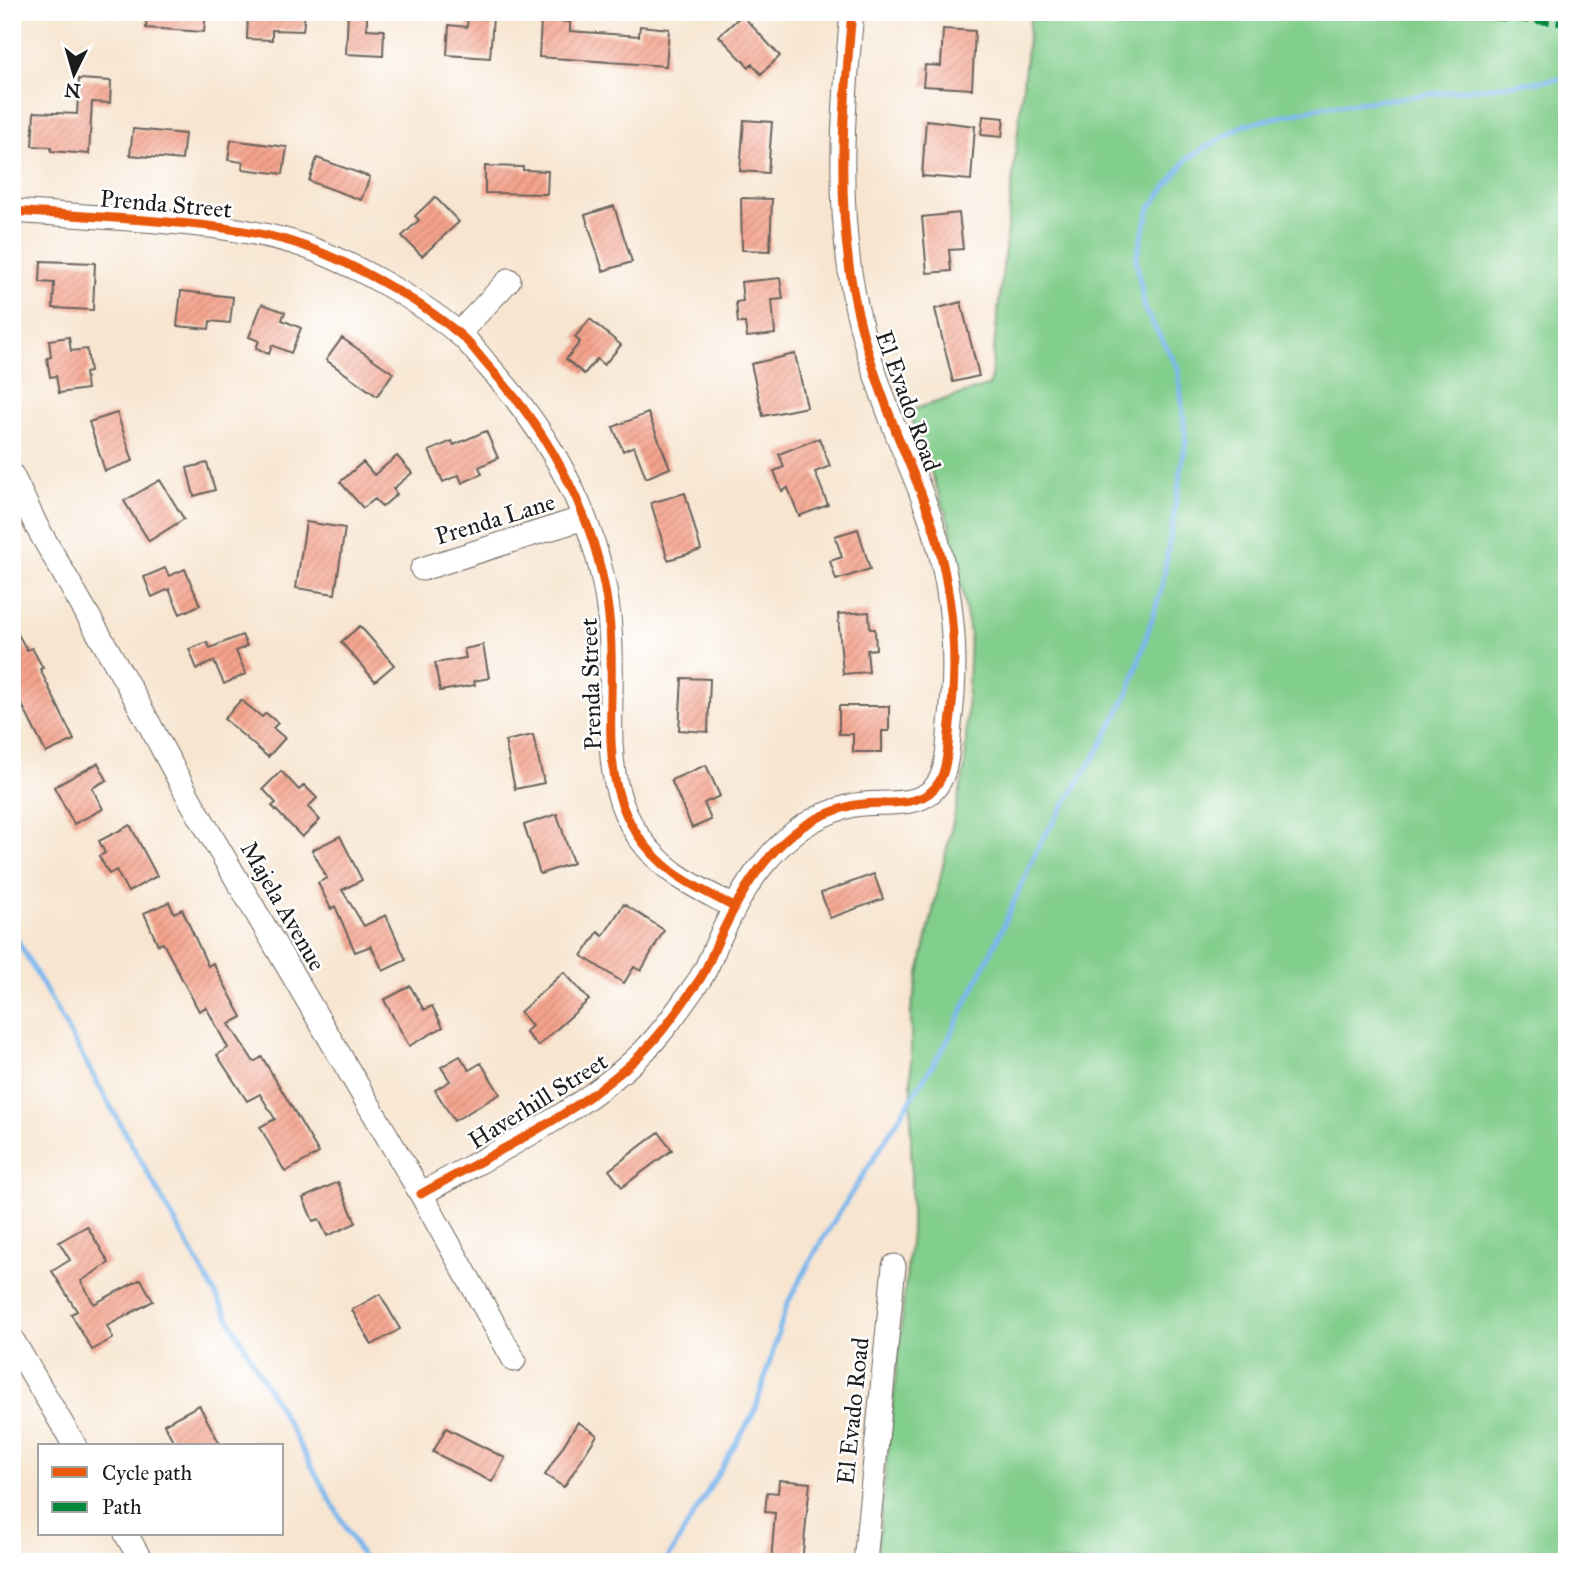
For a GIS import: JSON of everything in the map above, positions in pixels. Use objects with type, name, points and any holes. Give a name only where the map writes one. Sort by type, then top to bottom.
[{"type":"street","name":"El Evado Road","points":[[852,12],[843,152],[843,208],[850,274],[866,350],[937,539],[947,590],[953,643],[953,699],[946,757],[941,780],[929,795]]},
{"type":"street","name":"Prenda Street","points":[[12,211],[212,225],[293,243],[359,270],[410,299],[459,333],[538,426],[563,470],[584,518],[609,615],[613,665],[611,736],[614,786],[628,821],[649,850],[675,874],[734,907]]},
{"type":"street","points":[[459,333],[509,280]]},
{"type":"street","name":"Majela Avenue","points":[[12,475],[37,527],[189,797],[421,1194],[514,1360]]},
{"type":"street","name":"Prenda Lane","points":[[422,569],[584,518]]},
{"type":"street","name":"Haverhill Street","points":[[421,1194],[547,1123],[603,1087],[642,1054],[703,975],[734,907],[761,866],[790,834],[816,818],[852,806],[906,802],[929,795]]},
{"type":"street","name":"El Evado Road","points":[[865,1562],[894,1266]]},
{"type":"street","points":[[12,1339],[74,1444]]},
{"type":"street","points":[[127,1536],[142,1562]]},
{"type":"green space","points":[[1031,12],[1567,12],[1567,1562],[876,1562],[911,1232],[911,1009],[965,768],[970,634],[950,525],[909,411],[990,385]]},
{"type":"building","points":[[147,12],[206,12],[204,32],[146,28]]},
{"type":"building","points":[[248,12],[305,12],[303,31],[272,30],[272,40],[247,39]]},
{"type":"building","points":[[348,12],[367,12],[367,29],[384,30],[383,56],[346,54]]},
{"type":"building","points":[[742,15],[780,56],[761,74],[752,64],[749,67],[719,36]]},
{"type":"building","points":[[468,16],[493,17],[490,58],[447,55],[449,25],[467,27]]},
{"type":"building","points":[[541,20],[570,22],[570,31],[639,36],[640,26],[669,29],[666,66],[539,57]]},
{"type":"building","points":[[943,29],[975,31],[972,89],[923,86],[925,65],[941,66]]},
{"type":"building","points":[[79,79],[111,81],[110,103],[92,102],[89,154],[51,151],[51,147],[32,146],[34,112],[77,114]]},
{"type":"building","points":[[983,116],[1004,118],[1002,137],[981,135]]},
{"type":"building","points":[[744,120],[772,122],[768,173],[740,171]]},
{"type":"building","points":[[926,120],[975,126],[971,180],[922,176]]},
{"type":"building","points":[[133,129],[185,134],[182,160],[130,155]]},
{"type":"building","points":[[231,140],[287,147],[283,174],[242,169],[243,162],[228,160]]},
{"type":"building","points":[[317,158],[370,177],[361,200],[309,181]]},
{"type":"building","points":[[485,166],[548,171],[547,194],[485,193]]},
{"type":"building","points":[[435,197],[459,222],[422,256],[402,236],[419,220],[415,216]]},
{"type":"building","points":[[741,198],[772,199],[770,251],[742,250]]},
{"type":"building","points":[[614,206],[632,262],[603,271],[585,215]]},
{"type":"building","points":[[959,213],[963,249],[949,250],[951,271],[927,273],[922,217]]},
{"type":"building","points":[[41,261],[95,263],[93,310],[53,308],[54,283],[40,282]]},
{"type":"building","points":[[780,278],[783,299],[772,300],[775,334],[747,337],[745,323],[738,323],[736,302],[743,301],[741,282]]},
{"type":"building","points":[[181,291],[233,297],[230,323],[210,321],[209,329],[177,326]]},
{"type":"building","points":[[961,302],[979,376],[953,382],[935,309]]},
{"type":"building","points":[[262,304],[285,312],[282,320],[301,328],[291,353],[272,345],[269,354],[256,348],[259,341],[249,337]]},
{"type":"building","points":[[590,319],[621,345],[604,365],[597,359],[584,374],[566,359],[580,342],[575,337]]},
{"type":"building","points":[[69,337],[71,351],[87,349],[90,372],[85,373],[87,389],[59,393],[56,376],[50,377],[47,358],[51,357],[49,340]]},
{"type":"building","points":[[342,338],[393,373],[377,396],[326,360]]},
{"type":"building","points":[[795,354],[807,407],[763,416],[751,364]]},
{"type":"building","points":[[117,413],[133,461],[105,471],[89,422]]},
{"type":"building","points":[[648,413],[670,468],[646,478],[634,446],[623,451],[613,427]]},
{"type":"building","points":[[486,431],[498,458],[479,467],[482,474],[462,483],[459,475],[443,482],[429,451],[452,441],[454,445]]},
{"type":"building","points":[[819,438],[830,466],[815,472],[828,505],[799,516],[788,488],[782,491],[774,471],[784,467],[779,454]]},
{"type":"building","points":[[397,456],[412,473],[393,489],[397,494],[382,507],[375,499],[363,508],[340,482],[363,462],[374,475]]},
{"type":"building","points":[[207,463],[215,490],[194,496],[187,468]]},
{"type":"building","points":[[160,480],[184,519],[149,541],[124,501]]},
{"type":"building","points":[[685,493],[701,550],[668,560],[651,503]]},
{"type":"building","points":[[306,522],[345,528],[335,594],[296,588]]},
{"type":"building","points":[[858,529],[870,569],[836,580],[830,561],[842,557],[835,536]]},
{"type":"building","points":[[165,568],[169,576],[185,569],[200,605],[180,614],[169,589],[152,597],[144,577]]},
{"type":"building","points":[[869,612],[870,629],[875,629],[876,649],[867,650],[869,672],[843,674],[838,614]]},
{"type":"building","points":[[12,624],[27,650],[32,648],[43,668],[40,669],[74,740],[46,753],[12,685]]},
{"type":"building","points":[[360,626],[394,665],[375,681],[341,642]]},
{"type":"building","points":[[242,635],[247,646],[236,651],[246,674],[224,684],[214,661],[197,669],[189,649],[207,642],[210,648]]},
{"type":"building","points":[[483,645],[489,678],[474,681],[475,685],[440,691],[435,663],[466,658],[464,649]]},
{"type":"building","points":[[682,678],[710,679],[708,732],[679,730]]},
{"type":"building","points":[[241,700],[262,717],[266,713],[278,723],[273,728],[285,738],[268,757],[224,719]]},
{"type":"building","points":[[839,706],[889,706],[889,731],[882,731],[882,752],[853,752],[853,734],[839,734]]},
{"type":"building","points":[[533,735],[544,783],[515,789],[505,741]]},
{"type":"building","points":[[98,763],[107,780],[92,788],[103,809],[74,824],[54,787]]},
{"type":"building","points":[[706,765],[720,796],[704,803],[711,820],[692,828],[671,780]]},
{"type":"building","points":[[281,771],[299,790],[304,785],[317,798],[308,807],[320,820],[302,837],[272,806],[276,803],[263,789]]},
{"type":"building","points":[[557,814],[573,863],[540,874],[524,825]]},
{"type":"building","points":[[130,825],[157,876],[128,892],[116,870],[109,874],[99,856],[105,853],[99,841]]},
{"type":"building","points":[[340,836],[362,880],[342,890],[364,926],[386,915],[406,960],[383,971],[371,946],[355,952],[335,906],[331,909],[318,883],[327,878],[312,850]]},
{"type":"building","points":[[874,874],[883,899],[830,918],[821,893]]},
{"type":"building","points":[[169,902],[174,913],[182,909],[208,966],[213,963],[242,1017],[229,1024],[254,1062],[262,1057],[319,1153],[285,1172],[260,1127],[275,1119],[260,1094],[247,1101],[217,1055],[228,1048],[206,1007],[199,1011],[163,943],[158,945],[144,913]]},
{"type":"building","points":[[624,904],[664,930],[641,971],[634,967],[624,983],[582,956],[598,932],[603,936]]},
{"type":"building","points":[[564,972],[589,1000],[538,1046],[525,1032],[532,1026],[520,1012]]},
{"type":"building","points":[[410,986],[424,1010],[432,1006],[443,1027],[409,1046],[384,1000]]},
{"type":"building","points":[[460,1056],[469,1070],[481,1063],[500,1094],[454,1121],[435,1090],[450,1081],[441,1067]]},
{"type":"building","points":[[659,1132],[672,1150],[622,1187],[609,1170]]},
{"type":"building","points":[[338,1182],[356,1223],[327,1236],[319,1219],[313,1221],[303,1198]]},
{"type":"building","points":[[87,1226],[109,1263],[81,1281],[94,1304],[141,1279],[153,1301],[107,1326],[113,1338],[92,1350],[71,1314],[77,1311],[52,1271],[70,1260],[59,1242]]},
{"type":"building","points":[[380,1294],[400,1329],[372,1345],[352,1310]]},
{"type":"building","points":[[199,1405],[220,1444],[175,1444],[164,1424]]},
{"type":"building","points":[[578,1422],[597,1435],[564,1487],[545,1475]]},
{"type":"building","points":[[446,1428],[505,1458],[492,1482],[433,1452]]},
{"type":"building","points":[[779,1480],[810,1483],[802,1562],[771,1562],[775,1513],[765,1512],[767,1492],[778,1493]]},
{"type":"waterway","points":[[666,1562],[755,1411],[787,1304],[822,1240],[947,1042],[998,938],[1039,845],[1099,750],[1129,692],[1162,587],[1186,441],[1178,368],[1145,310],[1136,258],[1150,208],[1188,158],[1244,125],[1322,107],[1567,78]]},
{"type":"waterway","points":[[12,930],[365,1562]]},
{"type":"marked path","points":[[1431,12],[1567,23]]},
{"type":"cycle path","points":[[421,1194],[563,1114],[590,1096],[640,1055],[664,1028],[700,979],[751,880],[792,834],[813,820],[850,806],[899,803],[922,797],[931,791],[942,776],[947,754],[954,678],[947,585],[928,512],[868,351],[853,292],[846,239],[843,142],[852,12]]},
{"type":"cycle path","points":[[12,211],[200,225],[256,233],[292,242],[334,258],[379,280],[422,306],[467,341],[512,394],[552,452],[569,483],[595,548],[609,617],[612,755],[617,787],[627,818],[646,846],[674,873],[734,907]]}]
